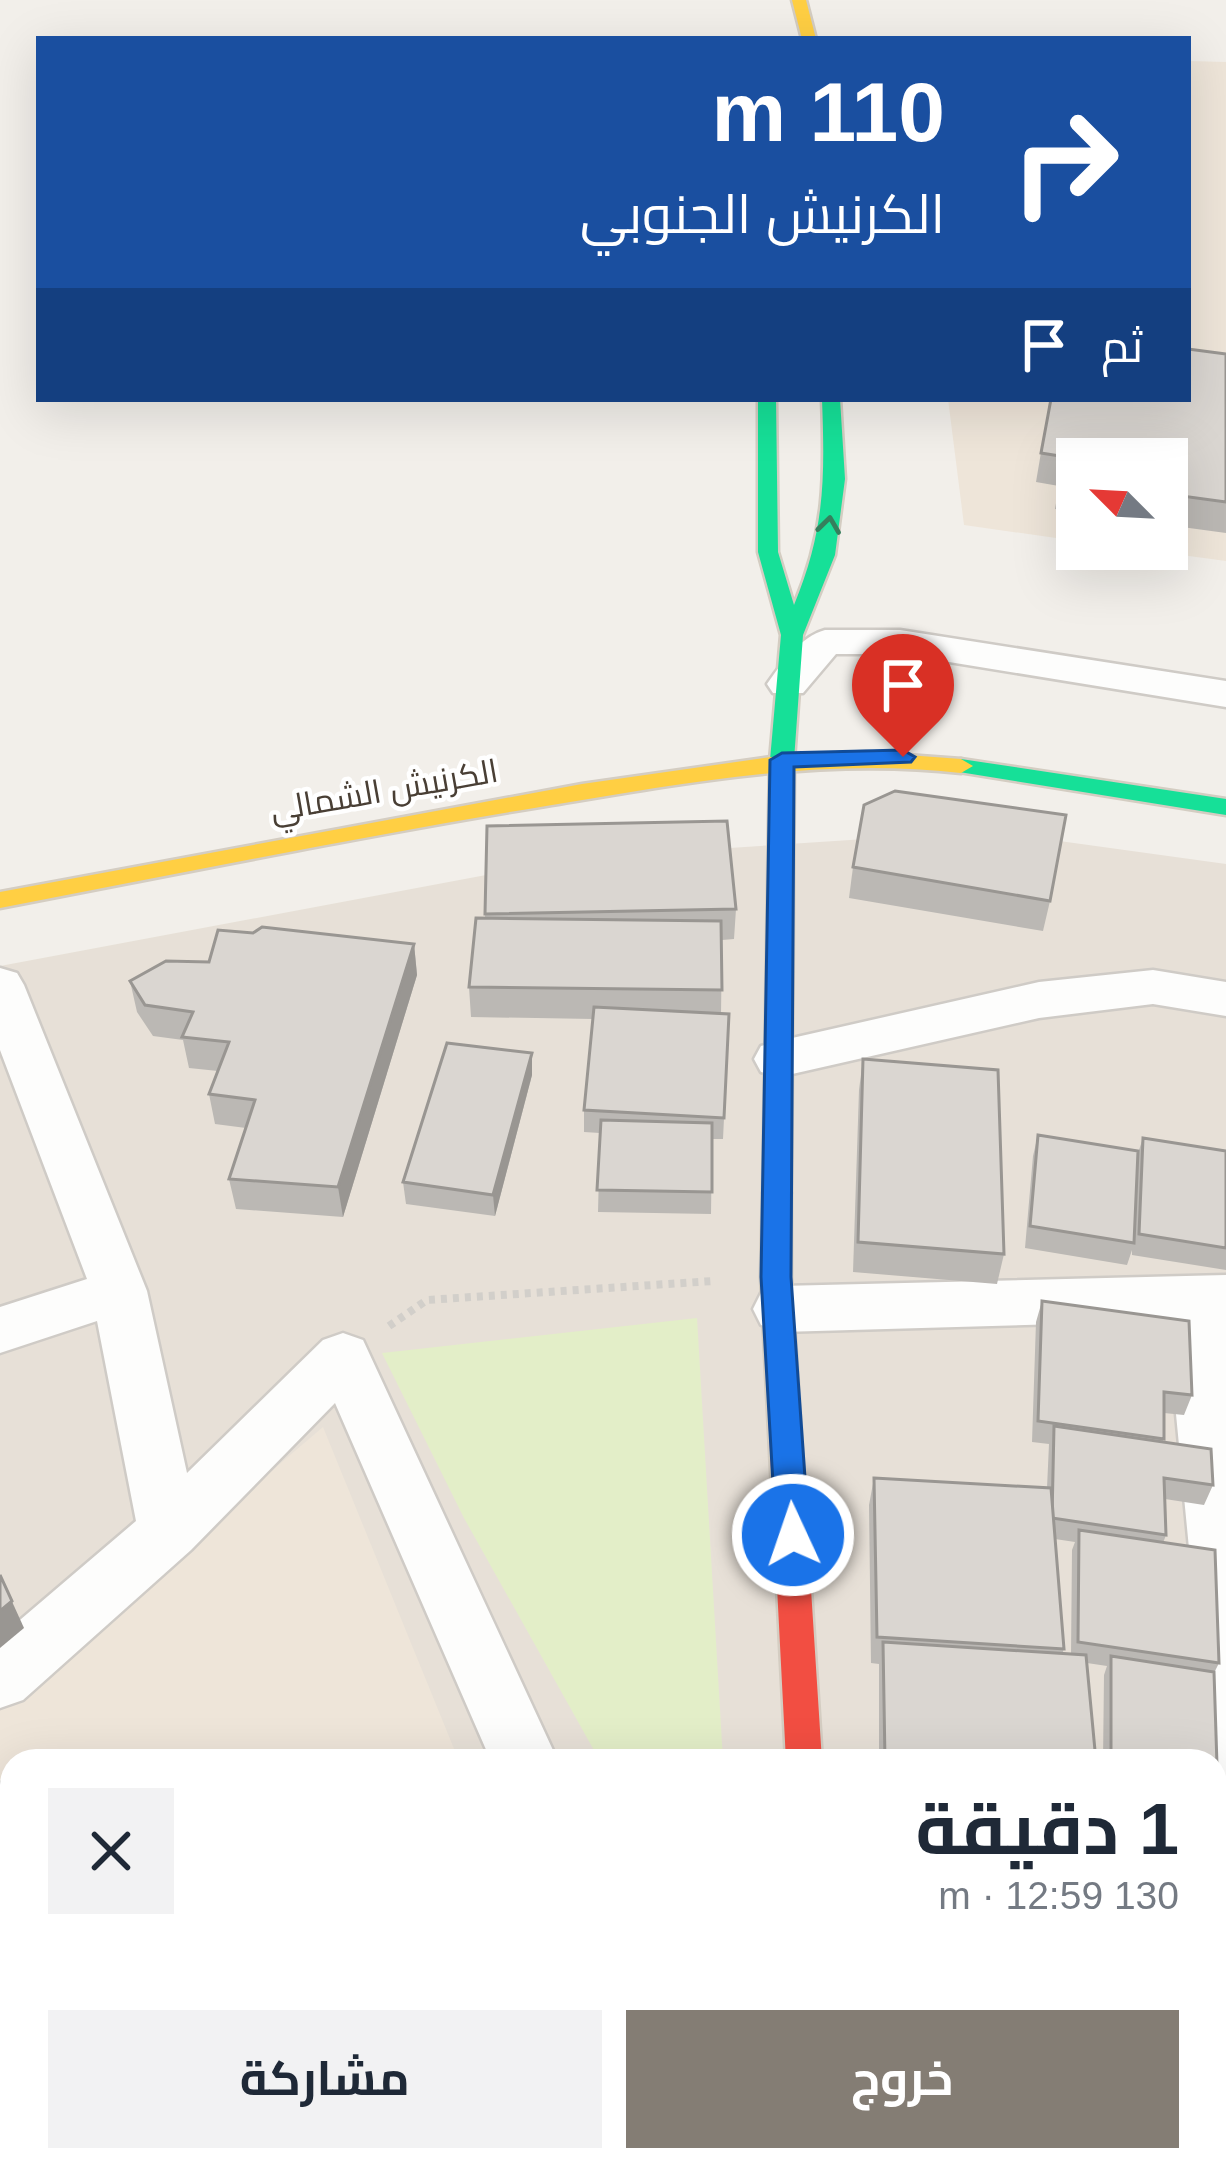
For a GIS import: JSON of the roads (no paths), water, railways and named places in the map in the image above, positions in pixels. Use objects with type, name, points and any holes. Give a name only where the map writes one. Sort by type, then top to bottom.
[{"type":"main road","points":[[799,0],[806,11],[809,36]]},
{"type":"main road","points":[[767,402],[769,552],[792,635]]},
{"type":"main road","points":[[803,1749],[778,1293],[782,760],[792,635],[825,555],[835,478],[831,402]]},
{"type":"main road","name":"الكرنيش الشمالي","points":[[0,900],[470,810],[782,760],[903,757],[1226,806]]},
{"type":"street","points":[[788,684],[825,642],[900,642],[1226,694]]},
{"type":"street","points":[[0,985],[119,1291],[169,1531]]},
{"type":"street","points":[[778,1059],[1040,1000],[1153,987],[1226,999]]},
{"type":"street","points":[[0,1330],[119,1291]]},
{"type":"street","points":[[778,1293],[1210,1297],[1222,1569],[1221,1749]]},
{"type":"street","points":[[0,1678],[169,1531],[343,1357],[520,1749]]}]
